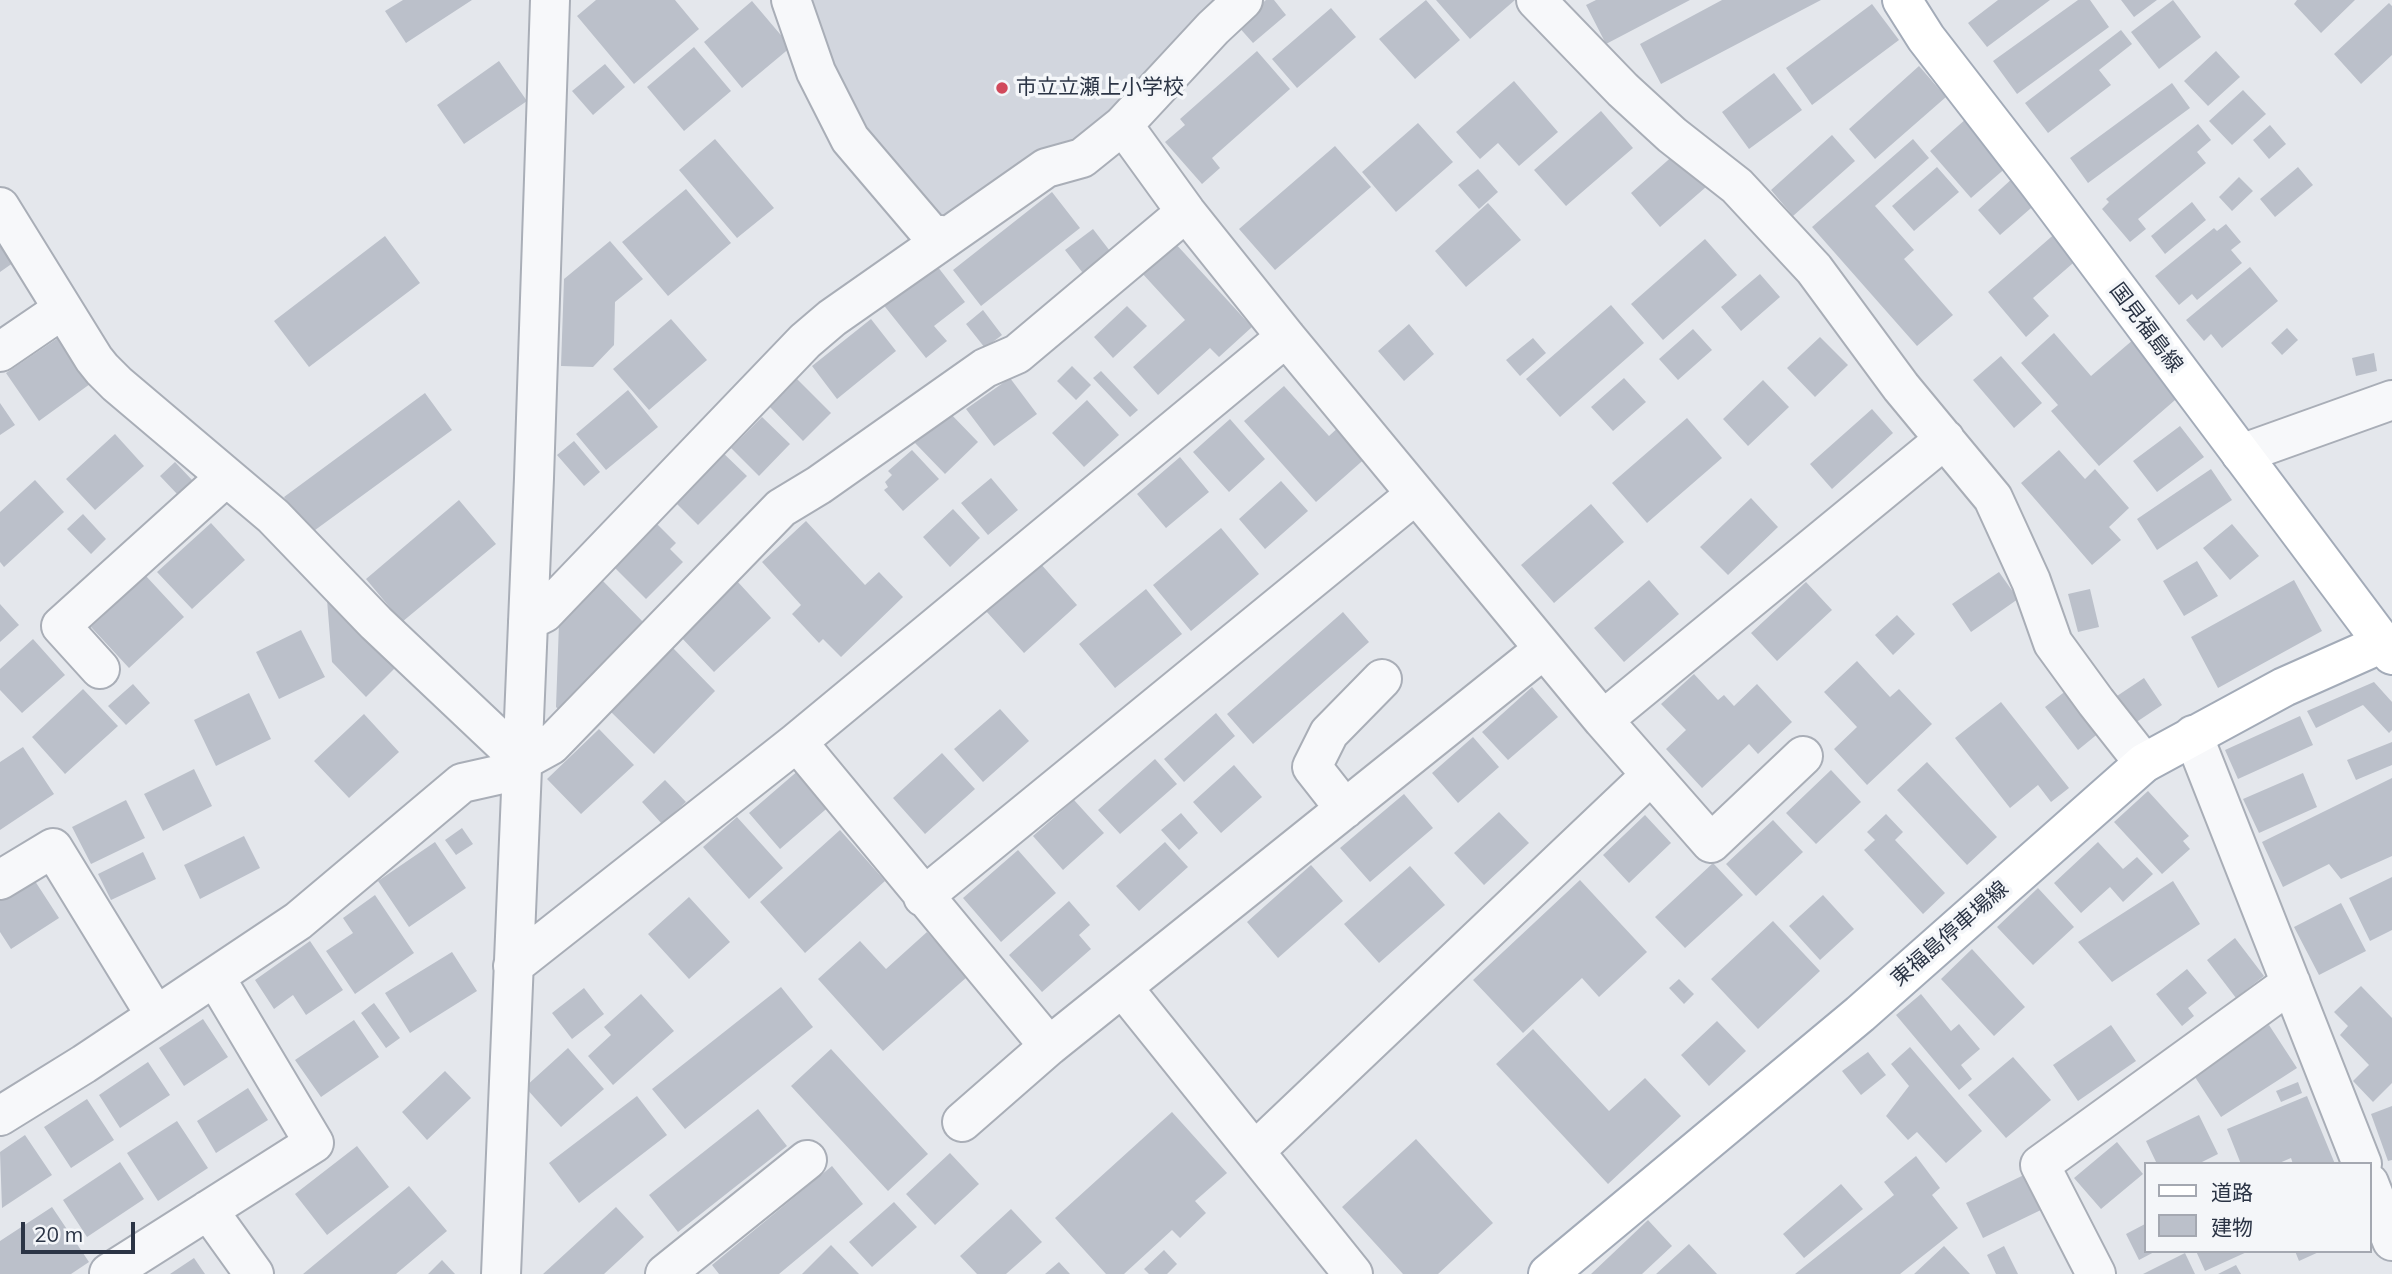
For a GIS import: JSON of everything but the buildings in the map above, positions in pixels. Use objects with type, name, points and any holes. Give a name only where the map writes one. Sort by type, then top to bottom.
[{"type":"main road","name":"国見福島線","points":[[1902,0],[1926,38],[2388,649]]},
{"type":"main road","name":"東福島停車場線","points":[[1548,1274],[1860,1014],[2144,763],[2284,687],[2388,649]]},
{"type":"street","points":[[501,1274],[550,0]]},
{"type":"street","points":[[791,0],[816,72],[850,139],[931,234],[949,236]]},
{"type":"street","points":[[528,621],[544,613],[805,341],[832,318],[1046,168],[1082,158],[1123,125],[1213,28],[1243,0]]},
{"type":"street","points":[[1536,0],[1662,126],[1737,186],[1814,269],[1902,387],[1993,498],[2031,581],[2053,643],[2095,702],[2144,763]]},
{"type":"street","points":[[1123,125],[1186,212],[1286,337],[1602,720],[1711,843],[1803,755]]},
{"type":"street","points":[[0,208],[102,369],[272,516],[376,623],[521,765]]},
{"type":"street","points":[[0,1116],[84,1065],[298,921],[462,783],[521,765],[551,745],[781,508],[985,368],[1017,354],[1186,212]]},
{"type":"street","points":[[0,352],[63,309]]},
{"type":"street","points":[[513,966],[797,742],[1286,337]]},
{"type":"street","points":[[2241,454],[2392,400]]},
{"type":"street","points":[[1602,720],[1945,439]]},
{"type":"street","points":[[100,670],[61,626],[226,477]]},
{"type":"street","points":[[923,897],[1416,494]]},
{"type":"street","points":[[962,1122],[1049,1046],[1544,649]]},
{"type":"street","points":[[1345,809],[1312,767],[1329,733],[1382,679]]},
{"type":"street","points":[[2193,735],[2361,1162]]},
{"type":"street","points":[[797,742],[1049,1046]]},
{"type":"street","points":[[1255,1151],[1651,775]]},
{"type":"street","points":[[0,880],[52,848],[156,1016]]},
{"type":"street","points":[[108,1273],[314,1143],[215,977]]},
{"type":"street","points":[[2096,1274],[2040,1165],[2291,983]]},
{"type":"street","points":[[1123,988],[1353,1274]]},
{"type":"street","points":[[665,1274],[807,1160]]},
{"type":"street","points":[[2371,1188],[2392,1241]]},
{"type":"street","points":[[208,1210],[254,1274]]},
{"type":"shaded area","name":"市立立瀬上小学校","points":[[806,0],[1241,0],[1096,146],[949,227],[862,128]]},
{"type":"place","name":"市立立瀬上小学校","points":[[1002,88]]}]
